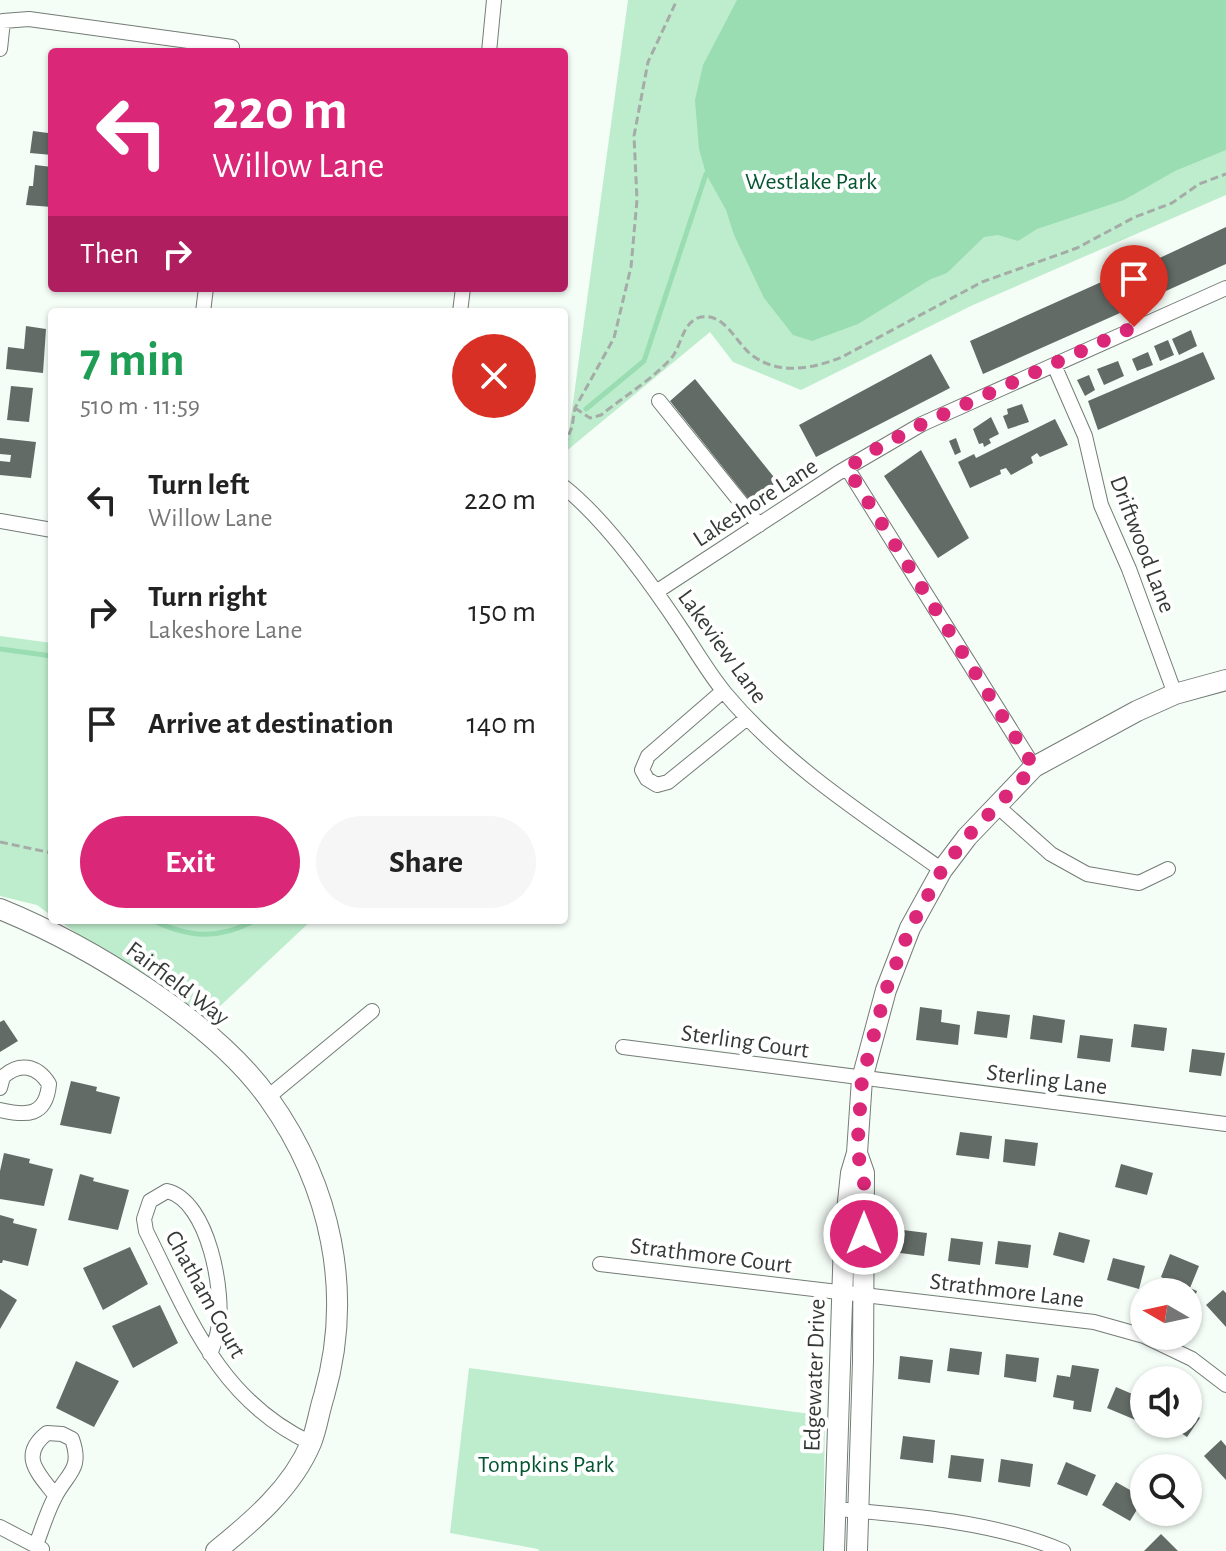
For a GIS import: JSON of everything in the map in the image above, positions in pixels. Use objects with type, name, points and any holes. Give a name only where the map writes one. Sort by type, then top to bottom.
[{"type":"street","points":[[489,48],[494,0]]},
{"type":"street","points":[[0,49],[3,21],[29,19],[219,48]]},
{"type":"street","name":"Lakeshore Lane","points":[[656,592],[876,449],[922,424],[1210,293],[1225,292]]},
{"type":"street","name":"Driftwood Lane","points":[[1054,365],[1085,436],[1101,505],[1129,569],[1175,694]]},
{"type":"street","points":[[659,401],[759,525]]},
{"type":"street","points":[[847,468],[1034,767]]},
{"type":"street","name":"Lakeview Lane","points":[[568,490],[584,503],[656,592],[723,691],[747,718],[817,781],[942,870]]},
{"type":"street","points":[[0,521],[48,529]]},
{"type":"street","name":"Edgewater Drive","points":[[857,1551],[846,1510],[843,1292],[851,1173],[857,1153],[862,1079],[886,990],[910,928],[942,870],[967,837],[1034,767],[1137,711],[1175,694],[1226,680]]},
{"type":"street","points":[[723,691],[648,756],[642,770],[647,779],[657,785],[668,782],[747,718]]},
{"type":"street","points":[[996,805],[1051,854],[1087,874],[1139,883],[1168,869]]},
{"type":"street","name":"Fairfield Way","points":[[0,909],[55,934],[127,975],[226,1052],[268,1097],[305,1157],[322,1201],[335,1257],[338,1314],[334,1355],[311,1443],[269,1504],[216,1551]]},
{"type":"street","points":[[268,1097],[372,1011]]},
{"type":"street","name":"Sterling Court","points":[[623,1047],[862,1079]]},
{"type":"street","points":[[0,1088],[3,1077],[19,1067],[34,1069],[49,1084],[45,1102],[30,1114],[0,1110]]},
{"type":"street","name":"Sterling Lane","points":[[862,1079],[1226,1124]]},
{"type":"street","name":"Edgewater Drive","points":[[834,1551],[846,1510],[864,1295],[864,1173],[857,1153]]},
{"type":"street","name":"Chatham Court","points":[[210,1354],[218,1332],[220,1312],[213,1256],[204,1231],[185,1199],[167,1191],[150,1201],[145,1210],[146,1231],[210,1354],[228,1381],[263,1416],[311,1443]]},
{"type":"street","name":"Strathmore Court","points":[[600,1264],[864,1295]]},
{"type":"street","name":"Strathmore Lane","points":[[864,1295],[1094,1322],[1130,1332]]},
{"type":"street","name":"Strathmore Lane","points":[[1173,1350],[1192,1359],[1226,1385]]},
{"type":"street","points":[[0,1527],[40,1548],[55,1495]]},
{"type":"street","points":[[846,1510],[993,1529],[1041,1541],[1063,1551]]},
{"type":"path","points":[[568,436],[575,408],[614,338],[631,267],[637,200],[634,136],[648,62],[677,0]]},
{"type":"path","points":[[575,408],[590,418],[601,415],[667,363],[689,324],[700,317],[723,323],[755,358],[776,366],[798,369],[820,366],[982,282],[1077,248],[1135,217],[1172,203],[1199,184],[1226,174]]},
{"type":"path","points":[[0,842],[48,852]]},
{"type":"green space","name":"Westlake Park","points":[[628,0],[1226,0],[1226,195],[973,305],[801,390],[733,362],[710,332],[568,450]]},
{"type":"green space","points":[[0,636],[48,642],[48,913],[37,905],[0,896]]},
{"type":"green space","points":[[64,924],[308,924],[202,1023]]},
{"type":"green space","name":"Tompkins Park","points":[[469,1368],[825,1416],[823,1551],[539,1551],[450,1533]]},
{"type":"shaded area","name":"Westlake Park","points":[[737,0],[1226,0],[1226,150],[1175,171],[1124,200],[1037,229],[1018,241],[998,235],[984,237],[947,273],[931,279],[858,324],[812,341],[793,335],[764,298],[734,235],[726,210],[706,174],[699,149],[695,100],[703,65]]},
{"type":"building","points":[[33,131],[48,133],[48,155],[30,153]]},
{"type":"building","points":[[35,165],[48,167],[48,207],[26,205],[29,186],[33,186]]},
{"type":"building","points":[[1226,227],[1226,264],[1148,299],[1136,269]]},
{"type":"building","points":[[1108,279],[1120,313],[983,374],[970,341]]},
{"type":"building","points":[[26,326],[46,329],[43,373],[6,369],[8,347],[24,349]]},
{"type":"building","points":[[1191,330],[1197,346],[1179,355],[1172,339]]},
{"type":"building","points":[[1168,340],[1174,355],[1160,361],[1154,346]]},
{"type":"building","points":[[1148,352],[1153,365],[1137,371],[1132,359]]},
{"type":"building","points":[[1203,352],[1215,379],[1098,430],[1088,401]]},
{"type":"building","points":[[931,354],[950,388],[816,457],[799,425]]},
{"type":"building","points":[[1118,361],[1124,376],[1104,385],[1097,369]]},
{"type":"building","points":[[1089,375],[1095,390],[1085,396],[1077,380]]},
{"type":"building","points":[[695,379],[777,481],[753,505],[670,401]]},
{"type":"building","points":[[11,386],[33,388],[29,422],[7,420]]},
{"type":"building","points":[[1022,404],[1029,422],[1008,429],[1003,416],[1008,414],[1007,409]]},
{"type":"building","points":[[991,417],[999,434],[989,439],[991,443],[984,447],[983,443],[979,444],[973,429]]},
{"type":"building","points":[[1055,419],[1068,445],[1040,457],[1037,453],[1031,457],[1033,463],[1011,475],[1006,468],[1000,470],[1001,474],[970,488],[958,462],[974,454],[976,458]]},
{"type":"building","points":[[0,438],[36,442],[31,478],[0,475],[0,461],[10,462],[11,455],[0,454]]},
{"type":"building","points":[[956,438],[961,452],[955,455],[949,441]]},
{"type":"building","points":[[921,450],[969,538],[938,558],[884,476]]},
{"type":"building","points":[[920,1007],[942,1010],[941,1022],[960,1025],[958,1045],[916,1040]]},
{"type":"building","points":[[977,1011],[1010,1015],[1007,1038],[974,1034]]},
{"type":"building","points":[[1033,1015],[1065,1020],[1062,1043],[1030,1039]]},
{"type":"building","points":[[4,1020],[18,1041],[0,1052],[0,1022]]},
{"type":"building","points":[[1134,1024],[1167,1028],[1164,1051],[1131,1047]]},
{"type":"building","points":[[1080,1035],[1113,1039],[1110,1062],[1077,1058]]},
{"type":"building","points":[[1192,1049],[1225,1053],[1221,1076],[1189,1072]]},
{"type":"building","points":[[71,1081],[120,1097],[111,1134],[60,1125]]},
{"type":"building","points":[[960,1132],[992,1136],[989,1159],[956,1155]]},
{"type":"building","points":[[1005,1139],[1038,1143],[1035,1166],[1003,1162]]},
{"type":"building","points":[[4,1153],[53,1169],[44,1206],[0,1199],[0,1171]]},
{"type":"building","points":[[1121,1164],[1153,1173],[1147,1195],[1115,1187]]},
{"type":"building","points":[[80,1174],[94,1178],[93,1181],[129,1190],[118,1230],[68,1220]]},
{"type":"building","points":[[0,1215],[14,1219],[13,1223],[37,1229],[28,1266],[3,1260],[0,1263]]},
{"type":"building","points":[[895,1229],[927,1233],[924,1256],[892,1252]]},
{"type":"building","points":[[1059,1232],[1090,1240],[1084,1263],[1053,1255]]},
{"type":"building","points":[[951,1238],[983,1242],[980,1265],[948,1261]]},
{"type":"building","points":[[998,1241],[1031,1245],[1028,1268],[995,1264]]},
{"type":"building","points":[[130,1247],[148,1284],[103,1310],[83,1268]]},
{"type":"building","points":[[1170,1254],[1199,1266],[1194,1278],[1161,1277]]},
{"type":"building","points":[[1113,1258],[1145,1266],[1142,1278],[1130,1278],[1130,1286],[1107,1280]]},
{"type":"building","points":[[0,1289],[17,1300],[0,1329]]},
{"type":"building","points":[[1223,1290],[1226,1293],[1226,1327],[1206,1305]]},
{"type":"building","points":[[160,1305],[178,1343],[133,1368],[112,1326]]},
{"type":"building","points":[[950,1348],[982,1352],[979,1375],[947,1371]]},
{"type":"building","points":[[1006,1354],[1039,1358],[1036,1382],[1004,1377]]},
{"type":"building","points":[[900,1356],[933,1360],[930,1383],[898,1379]]},
{"type":"building","points":[[76,1361],[119,1381],[94,1427],[56,1408]]},
{"type":"building","points":[[1072,1365],[1099,1369],[1091,1412],[1073,1409],[1074,1401],[1053,1397],[1057,1375],[1070,1377]]},
{"type":"building","points":[[1116,1387],[1130,1393],[1130,1418],[1107,1408]]},
{"type":"building","points":[[903,1436],[935,1440],[933,1463],[900,1459]]},
{"type":"building","points":[[1221,1440],[1226,1446],[1226,1480],[1204,1456]]},
{"type":"building","points":[[951,1455],[984,1459],[981,1482],[948,1478]]},
{"type":"building","points":[[1001,1459],[1033,1464],[1030,1487],[998,1482]]},
{"type":"building","points":[[1066,1462],[1096,1475],[1087,1496],[1057,1484]]},
{"type":"building","points":[[1116,1482],[1130,1490],[1130,1521],[1102,1505]]},
{"type":"building","points":[[1161,1534],[1178,1551],[1144,1551]]},
{"type":"waterway","points":[[586,409],[644,361],[706,174],[712,171]]},
{"type":"waterway","points":[[0,649],[48,655]]},
{"type":"waterway","points":[[161,924],[204,934],[217,934],[247,924]]},
{"type":"route","points":[[864,1234],[864,1173],[857,1153],[862,1079],[886,990],[910,928],[942,870],[967,837],[1034,767],[847,468],[922,424],[1134,327]]}]
